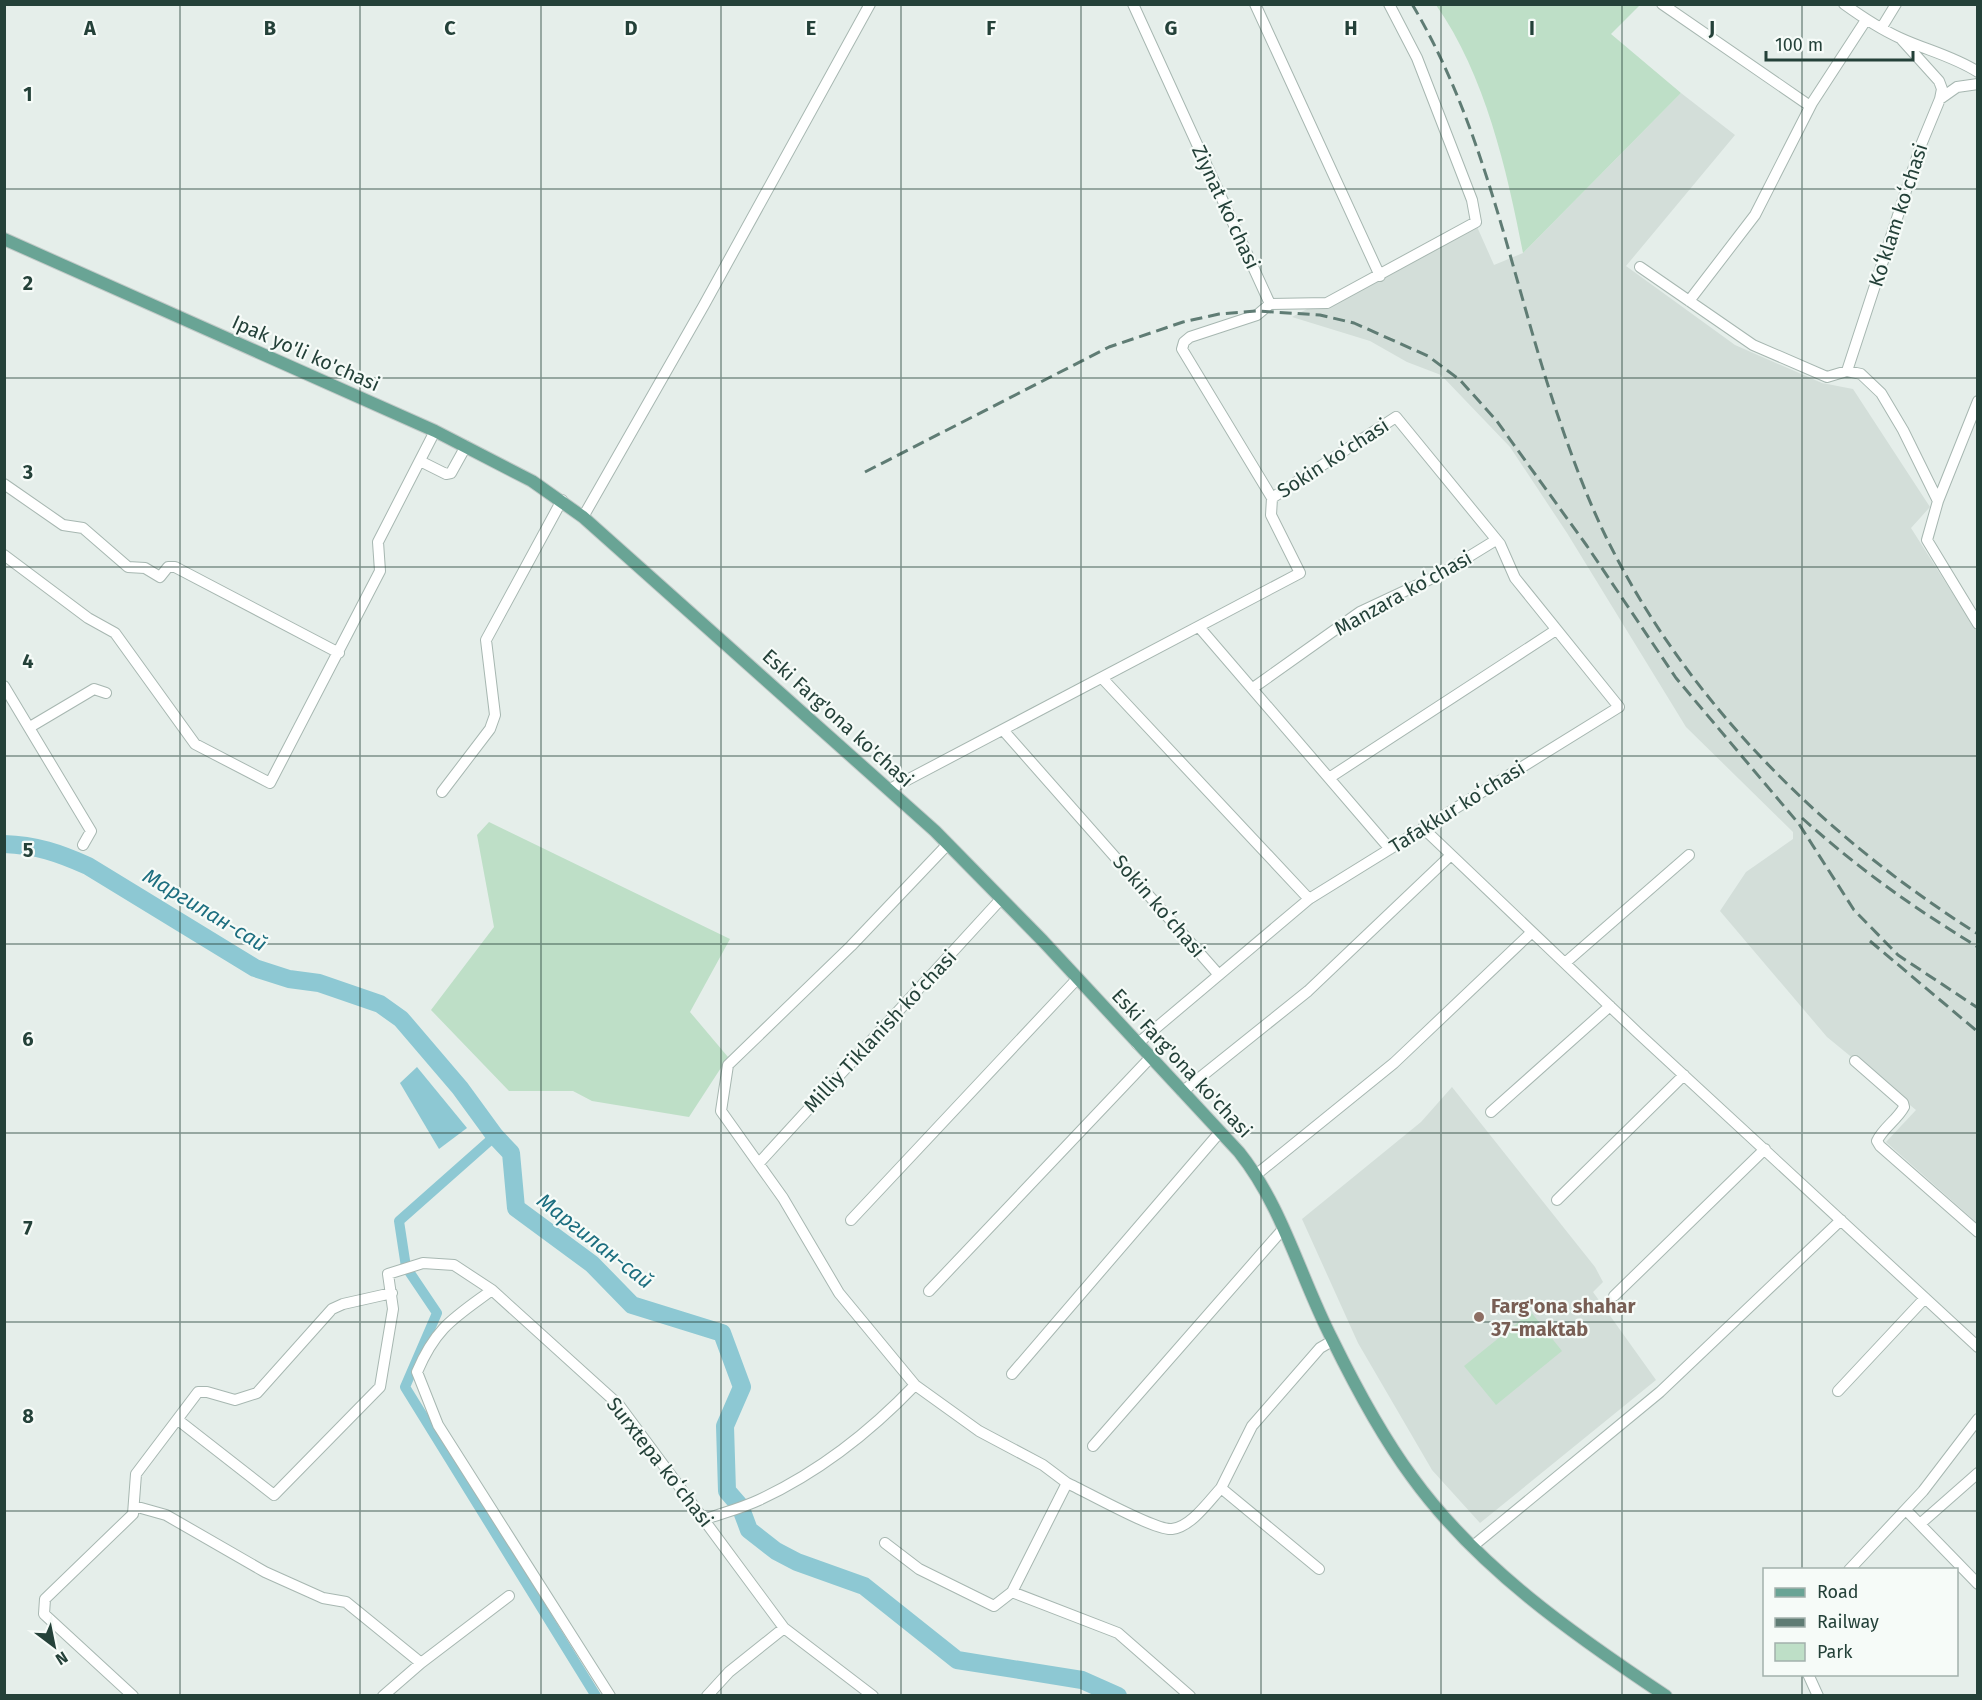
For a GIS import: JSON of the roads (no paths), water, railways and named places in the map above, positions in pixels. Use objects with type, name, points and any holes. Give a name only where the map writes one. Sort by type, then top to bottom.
[{"type":"main road","name":"Ipak yo'li ko'chasi","points":[[4,239],[435,431],[532,481],[583,517]]},
{"type":"main road","name":"Eski Farg'ona ko'chasi","points":[[583,517],[890,789],[948,844],[1220,1132],[1257,1174],[1284,1228],[1332,1341],[1394,1450],[1412,1477],[1473,1546],[1564,1625],[1666,1695]]},
{"type":"street","points":[[583,517],[704,305],[870,4]]},
{"type":"street","name":"Ziynat koʻchasi","points":[[1133,4],[1270,304]]},
{"type":"street","points":[[1255,4],[1380,276]]},
{"type":"street","points":[[1272,498],[1182,349],[1190,337],[1257,315],[1270,304],[1320,304],[1380,276],[1474,224],[1477,219],[1418,58],[1389,4]]},
{"type":"street","points":[[1662,4],[1810,106]]},
{"type":"street","points":[[1844,4],[1866,20],[1900,38],[1942,53],[1977,72]]},
{"type":"street","points":[[1882,27],[1896,4]]},
{"type":"street","points":[[1689,301],[1755,215],[1810,106],[1866,20]]},
{"type":"street","points":[[1900,38],[1939,81],[1942,89],[1940,99]]},
{"type":"street","points":[[1940,99],[1957,87],[1977,84]]},
{"type":"street","name":"Koʻklam koʻchasi","points":[[1847,371],[1921,145],[1940,99]]},
{"type":"street","points":[[1640,267],[1753,345],[1827,377],[1847,371],[1861,374],[1881,393],[1903,430],[1938,501]]},
{"type":"street","points":[[1977,401],[1938,501],[1927,540],[1977,624]]},
{"type":"street","name":"Sokin koʻchasi","points":[[890,789],[1300,573],[1271,515],[1272,498],[1396,417],[1496,540]]},
{"type":"street","points":[[4,555],[88,618],[115,633],[195,744],[270,783],[380,571],[378,542],[435,431]]},
{"type":"street","points":[[420,461],[446,474],[451,472],[466,447]]},
{"type":"street","points":[[4,484],[63,525],[82,528],[128,567],[145,568],[160,577],[168,567],[175,567],[339,653]]},
{"type":"street","points":[[442,792],[490,729],[495,715],[486,640],[562,500]]},
{"type":"street","name":"Tafakkur koʻchasi","points":[[1137,1044],[1309,899],[1619,707],[1515,578],[1496,540]]},
{"type":"street","name":"Manzara koʻchasi","points":[[1252,688],[1360,612],[1439,575],[1496,540]]},
{"type":"street","points":[[1199,627],[1390,849]]},
{"type":"street","points":[[1329,777],[1556,630]]},
{"type":"street","points":[[1102,678],[1309,899]]},
{"type":"street","points":[[4,686],[91,831],[83,845]]},
{"type":"street","points":[[30,728],[94,689],[106,693]]},
{"type":"street","name":"Sokin koʻchasi","points":[[1003,730],[1219,975]]},
{"type":"street","points":[[1423,828],[1610,1006],[1977,1347]]},
{"type":"street","points":[[948,844],[851,946],[728,1065],[722,1111],[783,1198],[840,1293],[915,1384],[979,1431],[1043,1465],[1067,1483],[1155,1526],[1173,1529],[1190,1520],[1221,1488],[1252,1426],[1320,1348],[1332,1341]]},
{"type":"street","points":[[1182,1092],[1308,991],[1451,855]]},
{"type":"street","points":[[1565,963],[1689,855]]},
{"type":"street","name":"Milliy Tiklanish koʻchasi","points":[[759,1163],[1001,899]]},
{"type":"street","points":[[1257,1174],[1394,1063],[1532,932]]},
{"type":"street","points":[[851,1220],[1077,979]]},
{"type":"street","points":[[1491,1112],[1610,1006]]},
{"type":"street","points":[[929,1291],[1150,1058]]},
{"type":"street","points":[[1855,1060],[1903,1103],[1904,1107],[1899,1115],[1880,1135],[1878,1141],[1880,1146],[1977,1232]]},
{"type":"street","points":[[1557,1200],[1684,1075]]},
{"type":"street","points":[[1012,1374],[1220,1132]]},
{"type":"street","points":[[1614,1296],[1765,1149]]},
{"type":"street","points":[[1473,1546],[1660,1392],[1841,1220]]},
{"type":"street","points":[[1093,1446],[1284,1228]]},
{"type":"street","name":"Surxtepa koʻchasi","points":[[392,1293],[388,1274],[418,1264],[454,1265],[492,1290],[619,1405],[706,1519],[784,1628],[873,1695]]},
{"type":"street","points":[[492,1290],[444,1325],[428,1345],[417,1372],[438,1425],[610,1695]]},
{"type":"street","points":[[133,1695],[44,1614],[45,1599],[133,1514],[136,1474],[198,1392],[207,1392],[235,1400],[257,1393],[333,1309],[343,1304],[392,1293],[392,1319],[380,1387],[274,1495],[178,1420]]},
{"type":"street","points":[[1838,1391],[1925,1298]]},
{"type":"street","points":[[706,1519],[783,1488],[843,1448],[886,1415],[915,1384]]},
{"type":"street","points":[[1851,1568],[1906,1510],[1977,1419]]},
{"type":"street","points":[[1920,1524],[1977,1473]]},
{"type":"street","points":[[885,1543],[919,1569],[994,1606],[1012,1592],[1067,1483]]},
{"type":"street","points":[[1221,1488],[1319,1569]]},
{"type":"street","points":[[134,1506],[166,1515],[265,1572],[322,1598],[346,1602],[421,1663]]},
{"type":"street","points":[[1906,1510],[1977,1584]]},
{"type":"street","points":[[1012,1592],[1118,1633],[1190,1695]]},
{"type":"street","points":[[383,1695],[509,1596]]},
{"type":"street","points":[[707,1695],[729,1672],[784,1628]]},
{"type":"street","points":[[1809,1676],[1818,1695]]},
{"type":"water","points":[[417,1067],[467,1128],[439,1149],[400,1083]]},
{"type":"waterway","name":"Маргилан-сай","points":[[4,844],[47,850],[88,866],[255,968],[289,979],[319,983],[380,1004],[401,1019],[460,1088],[495,1136],[511,1153],[516,1208],[592,1264],[632,1305],[722,1333],[742,1387],[725,1426],[727,1491],[740,1506],[749,1530],[776,1551],[797,1562],[864,1586],[957,1660],[1082,1680],[1118,1696]]},
{"type":"waterway","points":[[495,1136],[399,1221],[406,1267],[437,1313],[405,1387],[596,1696]]},
{"type":"railway","points":[[1412,4],[1437,50],[1477,148],[1553,401],[1577,470],[1606,537],[1639,597],[1677,655],[1719,710],[1765,761],[1814,809],[1866,854],[1921,896],[1978,934]]},
{"type":"railway","points":[[865,472],[1109,347],[1183,322],[1219,314],[1257,311],[1320,315],[1354,323],[1428,356],[1460,380],[1496,420],[1587,546],[1676,678],[1799,824],[1854,910],[1898,955],[1978,1008]]},
{"type":"railway","points":[[1802,818],[1887,887],[1978,947]]},
{"type":"railway","points":[[1870,941],[1978,1032]]},
{"type":"place","name":"Farg'ona shahar 37-maktab","points":[[1479,1317]]}]
